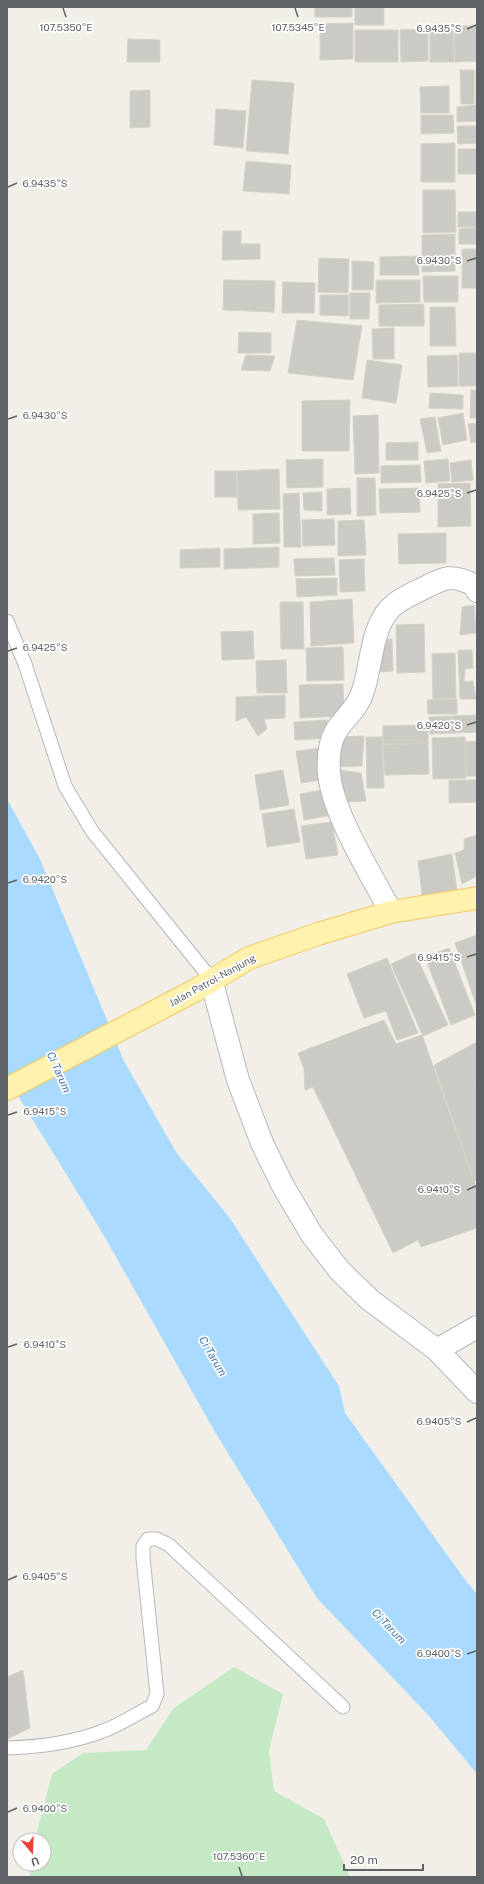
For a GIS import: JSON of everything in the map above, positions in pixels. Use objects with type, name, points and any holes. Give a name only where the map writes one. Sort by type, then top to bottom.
[{"type":"main road","name":"Jalan Patrol-Nanjung","points":[[7,1089],[194,991],[211,979],[249,958],[318,934],[391,912],[477,898]]},
{"type":"street","points":[[391,912],[343,820],[337,804],[329,773],[330,746],[335,732],[355,709],[363,692],[375,636],[383,619],[394,605],[440,579],[455,577],[474,585],[477,591]]},
{"type":"street","points":[[211,979],[238,1080],[262,1144],[283,1186],[312,1235],[340,1271],[370,1300],[437,1350],[477,1392]]},
{"type":"street","points":[[437,1350],[477,1327]]},
{"type":"lane","points":[[7,620],[26,664],[65,786],[92,831],[211,979]]},
{"type":"lane","points":[[7,1748],[39,1747],[76,1740],[104,1731],[152,1706],[157,1694],[143,1558],[143,1546],[148,1539],[157,1539],[169,1545],[343,1707]]},
{"type":"green space","points":[[234,1667],[283,1694],[269,1750],[274,1791],[324,1819],[350,1877],[30,1877],[30,1872],[52,1872],[52,1832],[37,1832],[52,1774],[83,1753],[146,1750],[174,1708]]},
{"type":"water","name":"Ci Tarum","points":[[7,799],[40,859],[124,1061],[176,1152],[229,1217],[339,1386],[345,1413],[466,1581],[477,1594],[477,1774],[429,1716],[317,1598],[215,1432],[103,1234],[7,1078]]},
{"type":"building","points":[[315,7],[352,7],[352,17],[315,17]]},
{"type":"building","points":[[355,7],[384,7],[384,25],[355,25]]},
{"type":"building","points":[[353,23],[353,59],[320,60],[320,24]]},
{"type":"building","points":[[454,26],[476,26],[477,61],[455,62]]},
{"type":"building","points":[[428,29],[428,61],[401,62],[400,30]]},
{"type":"building","points":[[355,30],[398,30],[398,62],[355,62]]},
{"type":"building","points":[[430,30],[453,30],[454,62],[430,62]]},
{"type":"building","points":[[128,39],[160,40],[160,62],[127,62]]},
{"type":"building","points":[[477,69],[477,105],[476,105]]},
{"type":"building","points":[[460,70],[474,70],[474,104],[461,104]]},
{"type":"building","points":[[252,80],[294,83],[288,154],[246,151]]},
{"type":"building","points":[[449,86],[449,113],[421,113],[420,87]]},
{"type":"building","points":[[150,90],[150,127],[130,128],[130,91]]},
{"type":"building","points":[[476,105],[477,121],[457,122],[457,107]]},
{"type":"building","points":[[216,109],[246,111],[243,148],[214,145]]},
{"type":"building","points":[[421,115],[453,115],[454,133],[421,134]]},
{"type":"building","points":[[457,126],[477,126],[477,143],[458,144]]},
{"type":"building","points":[[455,143],[455,182],[421,182],[421,144]]},
{"type":"building","points":[[458,149],[477,149],[477,174],[458,174]]},
{"type":"building","points":[[246,161],[291,165],[289,194],[243,191]]},
{"type":"building","points":[[423,190],[455,190],[456,232],[423,233]]},
{"type":"building","points":[[458,212],[477,212],[477,227],[458,227]]},
{"type":"building","points":[[477,228],[477,244],[459,244],[459,229]]},
{"type":"building","points":[[223,231],[241,231],[241,244],[260,244],[260,259],[222,260]]},
{"type":"building","points":[[455,234],[455,271],[422,272],[422,235]]},
{"type":"building","points":[[462,249],[477,249],[477,288],[462,288]]},
{"type":"building","points":[[419,256],[419,275],[380,275],[380,257]]},
{"type":"building","points":[[319,258],[349,259],[348,293],[318,292]]},
{"type":"building","points":[[352,261],[374,262],[373,290],[352,290]]},
{"type":"building","points":[[423,276],[458,276],[458,302],[424,302]]},
{"type":"building","points":[[224,280],[275,281],[274,312],[223,310]]},
{"type":"building","points":[[376,280],[420,280],[420,302],[376,303]]},
{"type":"building","points":[[283,282],[315,283],[314,313],[282,313]]},
{"type":"building","points":[[350,293],[370,293],[369,319],[350,319]]},
{"type":"building","points":[[320,295],[349,295],[348,316],[320,315]]},
{"type":"building","points":[[424,304],[424,326],[379,326],[379,305]]},
{"type":"building","points":[[430,307],[455,307],[456,346],[430,346]]},
{"type":"building","points":[[297,320],[362,326],[353,380],[288,373]]},
{"type":"building","points":[[394,328],[394,359],[373,359],[372,329]]},
{"type":"building","points":[[239,332],[271,333],[271,353],[238,353]]},
{"type":"building","points":[[459,353],[477,353],[477,386],[459,386]]},
{"type":"building","points":[[246,355],[275,356],[270,371],[241,370]]},
{"type":"building","points":[[457,355],[458,386],[428,387],[427,356]]},
{"type":"building","points":[[367,360],[402,365],[396,403],[362,398]]},
{"type":"building","points":[[471,390],[477,390],[477,418],[470,418]]},
{"type":"building","points":[[430,393],[463,395],[463,409],[429,408]]},
{"type":"building","points":[[350,400],[349,451],[302,451],[302,401]]},
{"type":"building","points":[[463,413],[467,440],[443,445],[438,418]]},
{"type":"building","points":[[378,415],[379,473],[355,474],[353,416]]},
{"type":"building","points":[[435,417],[441,451],[427,453],[420,419]]},
{"type":"building","points":[[477,423],[477,442],[471,443],[468,424]]},
{"type":"building","points":[[418,442],[418,460],[386,460],[386,443]]},
{"type":"building","points":[[323,459],[323,487],[287,488],[286,460]]},
{"type":"building","points":[[448,459],[450,481],[426,483],[424,461]]},
{"type":"building","points":[[471,460],[473,480],[452,482],[450,463]]},
{"type":"building","points":[[420,465],[421,482],[381,483],[381,466]]},
{"type":"building","points":[[279,469],[280,509],[238,510],[237,471]]},
{"type":"building","points":[[215,471],[236,471],[237,497],[215,497]]},
{"type":"building","points":[[357,478],[375,478],[376,515],[357,516]]},
{"type":"building","points":[[470,483],[471,526],[438,527],[438,484]]},
{"type":"building","points":[[350,488],[351,514],[327,515],[327,489]]},
{"type":"building","points":[[419,488],[420,512],[380,513],[379,489]]},
{"type":"building","points":[[322,492],[322,511],[304,510],[303,493]]},
{"type":"building","points":[[299,493],[301,547],[284,547],[283,494]]},
{"type":"building","points":[[279,513],[280,543],[253,544],[253,514]]},
{"type":"building","points":[[334,519],[335,545],[303,546],[302,520]]},
{"type":"building","points":[[364,520],[366,555],[338,556],[338,521]]},
{"type":"building","points":[[446,533],[446,563],[399,564],[398,534]]},
{"type":"building","points":[[279,547],[279,567],[224,569],[224,549]]},
{"type":"building","points":[[220,548],[220,567],[180,568],[180,550]]},
{"type":"building","points":[[334,558],[335,575],[295,576],[294,559]]},
{"type":"building","points":[[364,559],[365,591],[340,592],[339,560]]},
{"type":"building","points":[[337,578],[337,595],[297,597],[296,579]]},
{"type":"building","points":[[352,599],[354,643],[311,646],[310,602]]},
{"type":"building","points":[[280,602],[303,602],[304,649],[281,649]]},
{"type":"building","points":[[474,605],[476,633],[460,635],[462,607]]},
{"type":"building","points":[[424,624],[425,672],[397,673],[396,625]]},
{"type":"building","points":[[253,631],[254,659],[222,660],[221,632]]},
{"type":"building","points":[[392,639],[393,671],[379,672],[378,640]]},
{"type":"building","points":[[343,647],[344,680],[307,681],[306,648]]},
{"type":"building","points":[[458,650],[472,650],[473,668],[465,669],[464,682],[473,681],[476,699],[460,699]]},
{"type":"building","points":[[455,653],[456,698],[433,699],[432,654]]},
{"type":"building","points":[[286,660],[287,693],[257,693],[256,661]]},
{"type":"building","points":[[343,684],[344,716],[300,718],[299,685]]},
{"type":"building","points":[[285,695],[285,718],[264,719],[267,729],[258,736],[246,717],[236,721],[236,697]]},
{"type":"building","points":[[457,699],[457,714],[428,714],[427,700]]},
{"type":"building","points":[[477,715],[477,732],[430,734],[429,717]]},
{"type":"building","points":[[327,720],[328,738],[295,740],[294,722]]},
{"type":"building","points":[[428,725],[428,743],[383,744],[383,726]]},
{"type":"building","points":[[364,736],[362,766],[334,767],[337,737]]},
{"type":"building","points":[[366,737],[382,737],[384,788],[367,788]]},
{"type":"building","points":[[465,737],[466,778],[433,779],[432,738]]},
{"type":"building","points":[[477,741],[477,776],[466,776],[465,742]]},
{"type":"building","points":[[428,743],[429,774],[385,775],[383,745]]},
{"type":"building","points":[[322,748],[327,779],[301,783],[296,751]]},
{"type":"building","points":[[283,770],[289,805],[260,810],[255,775]]},
{"type":"building","points":[[339,770],[361,773],[366,801],[346,802],[346,792],[339,791]]},
{"type":"building","points":[[449,780],[477,780],[477,802],[449,803]]},
{"type":"building","points":[[329,789],[333,815],[304,820],[300,794]]},
{"type":"building","points":[[294,809],[300,842],[267,847],[262,814]]},
{"type":"building","points":[[332,822],[338,855],[306,859],[301,826]]},
{"type":"building","points":[[477,835],[477,876],[462,884],[455,853],[464,850],[464,839]]},
{"type":"building","points":[[452,854],[458,898],[423,902],[418,861]]},
{"type":"building","points":[[477,935],[477,1007],[455,943]]},
{"type":"building","points":[[449,948],[475,1015],[451,1025],[425,957]]},
{"type":"building","points":[[415,953],[448,1025],[423,1036],[391,964]]},
{"type":"building","points":[[387,958],[418,1033],[397,1040],[386,1011],[364,1018],[347,974]]},
{"type":"building","points":[[384,1020],[396,1044],[422,1035],[477,1190],[477,1228],[421,1247],[418,1240],[393,1253],[313,1087],[305,1090],[304,1069],[298,1053]]},
{"type":"building","points":[[477,1042],[477,1082],[475,1083],[477,1087],[477,1180],[474,1181],[434,1065]]},
{"type":"building","points":[[23,1670],[30,1728],[7,1739],[7,1677]]}]
